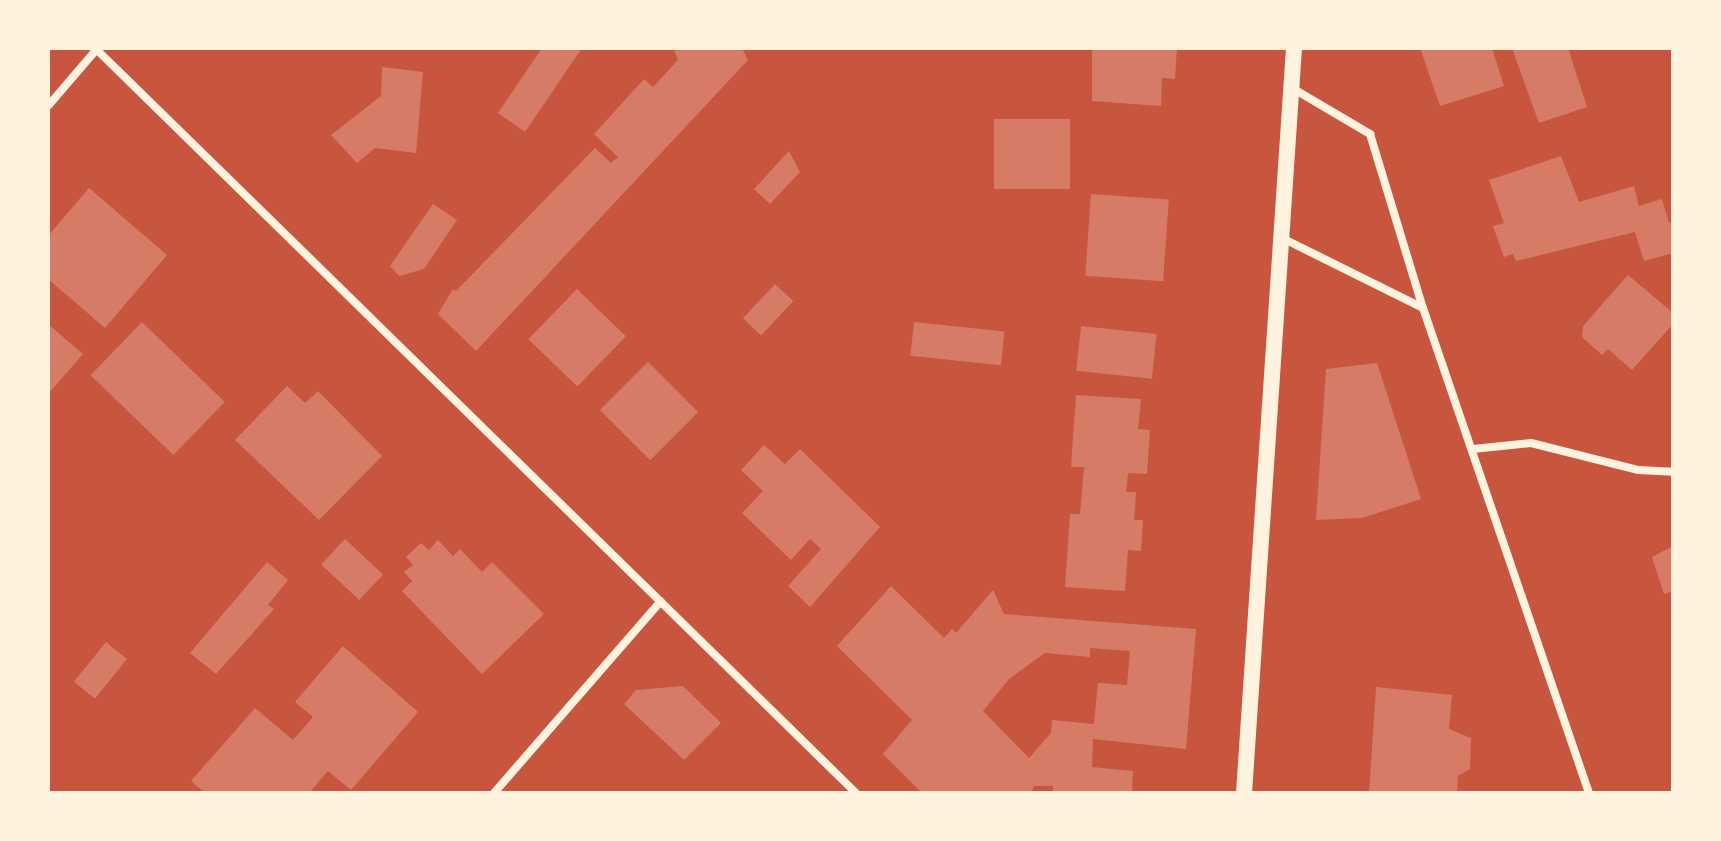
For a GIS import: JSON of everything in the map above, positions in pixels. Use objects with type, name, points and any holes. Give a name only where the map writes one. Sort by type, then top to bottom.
[{"type":"main road","points":[[1244,793],[1284,239],[1294,48]]},
{"type":"street","points":[[48,106],[96,49],[856,793]]},
{"type":"street","points":[[1292,88],[1370,134],[1423,308],[1589,793]]},
{"type":"street","points":[[1284,239],[1423,308]]},
{"type":"street","points":[[1473,449],[1531,443],[1638,470],[1673,472]]},
{"type":"street","points":[[494,793],[661,601]]},
{"type":"building","points":[[542,48],[582,48],[525,132],[498,113]]},
{"type":"building","points":[[673,48],[742,48],[748,60],[476,351],[438,314],[453,289],[456,291],[595,148],[611,163],[618,157],[594,134],[644,79],[653,87],[678,60]]},
{"type":"building","points":[[1092,48],[1177,48],[1175,79],[1162,78],[1161,106],[1092,101]]},
{"type":"building","points":[[1420,48],[1492,48],[1504,86],[1440,106]]},
{"type":"building","points":[[1512,48],[1568,48],[1587,107],[1539,123]]},
{"type":"building","points":[[382,67],[423,72],[416,153],[375,148],[357,163],[331,135],[381,96]]},
{"type":"building","points":[[994,119],[1070,119],[1070,189],[994,189]]},
{"type":"building","points":[[789,151],[800,172],[770,204],[754,189]]},
{"type":"building","points":[[1561,156],[1579,202],[1634,186],[1639,206],[1662,199],[1669,223],[1673,221],[1673,253],[1644,261],[1635,232],[1516,261],[1513,254],[1504,257],[1493,226],[1504,223],[1489,180]]},
{"type":"building","points":[[89,188],[167,255],[105,328],[48,279],[48,236]]},
{"type":"building","points":[[1091,194],[1169,199],[1163,281],[1085,276]]},
{"type":"building","points":[[433,204],[457,220],[424,269],[399,276],[390,266]]},
{"type":"building","points":[[1628,275],[1673,313],[1673,324],[1632,370],[1608,349],[1602,355],[1582,337],[1583,326]]},
{"type":"building","points":[[775,284],[793,301],[761,335],[743,318]]},
{"type":"building","points":[[577,289],[626,336],[577,387],[528,339]]},
{"type":"building","points":[[142,322],[225,402],[173,455],[91,375]]},
{"type":"building","points":[[914,322],[1005,332],[1001,365],[910,356]]},
{"type":"building","points":[[48,324],[83,354],[48,394]]},
{"type":"building","points":[[1081,326],[1157,334],[1152,379],[1076,371]]},
{"type":"building","points":[[648,362],[698,412],[650,460],[600,410]]},
{"type":"building","points":[[1377,363],[1421,499],[1362,518],[1316,520],[1326,369]]},
{"type":"building","points":[[287,386],[305,403],[318,391],[382,456],[319,520],[235,440]]},
{"type":"building","points":[[1076,395],[1141,399],[1138,429],[1150,430],[1147,474],[1128,473],[1126,492],[1136,492],[1134,520],[1143,520],[1141,551],[1128,550],[1125,591],[1065,587],[1070,514],[1080,514],[1084,467],[1071,467]]},
{"type":"building","points":[[764,445],[785,464],[800,449],[880,527],[810,607],[788,586],[821,549],[810,539],[791,560],[742,513],[763,491],[741,470]]},
{"type":"building","points":[[345,539],[383,574],[359,600],[321,565]]},
{"type":"building","points":[[438,540],[453,556],[460,549],[482,572],[492,562],[544,614],[482,674],[402,591],[412,581],[404,572],[413,565],[406,557],[421,543],[429,550]]},
{"type":"building","points":[[1673,546],[1673,591],[1664,594],[1652,557]]},
{"type":"building","points":[[267,562],[288,580],[268,605],[274,609],[216,674],[190,653]]},
{"type":"building","points":[[891,586],[944,638],[952,629],[956,633],[993,590],[1004,614],[1196,629],[1186,749],[1093,739],[1092,767],[1133,771],[1132,793],[1053,793],[1053,786],[1034,786],[1031,793],[922,793],[883,754],[912,720],[837,646]],"holes":[[[1090,648],[1130,651],[1127,685],[1098,683],[1094,724],[1052,720],[1051,733],[1029,758],[983,711],[1009,679],[1045,653],[1090,657]]]},
{"type":"building","points":[[106,642],[127,659],[95,699],[74,682]]},
{"type":"building","points":[[343,646],[418,712],[351,790],[328,771],[309,793],[205,793],[191,781],[255,708],[293,740],[313,717],[295,702]]},
{"type":"building","points":[[683,686],[721,723],[684,760],[624,704],[636,690]]},
{"type":"building","points":[[1376,687],[1452,695],[1449,729],[1471,738],[1470,769],[1458,776],[1457,793],[1369,793]]}]
